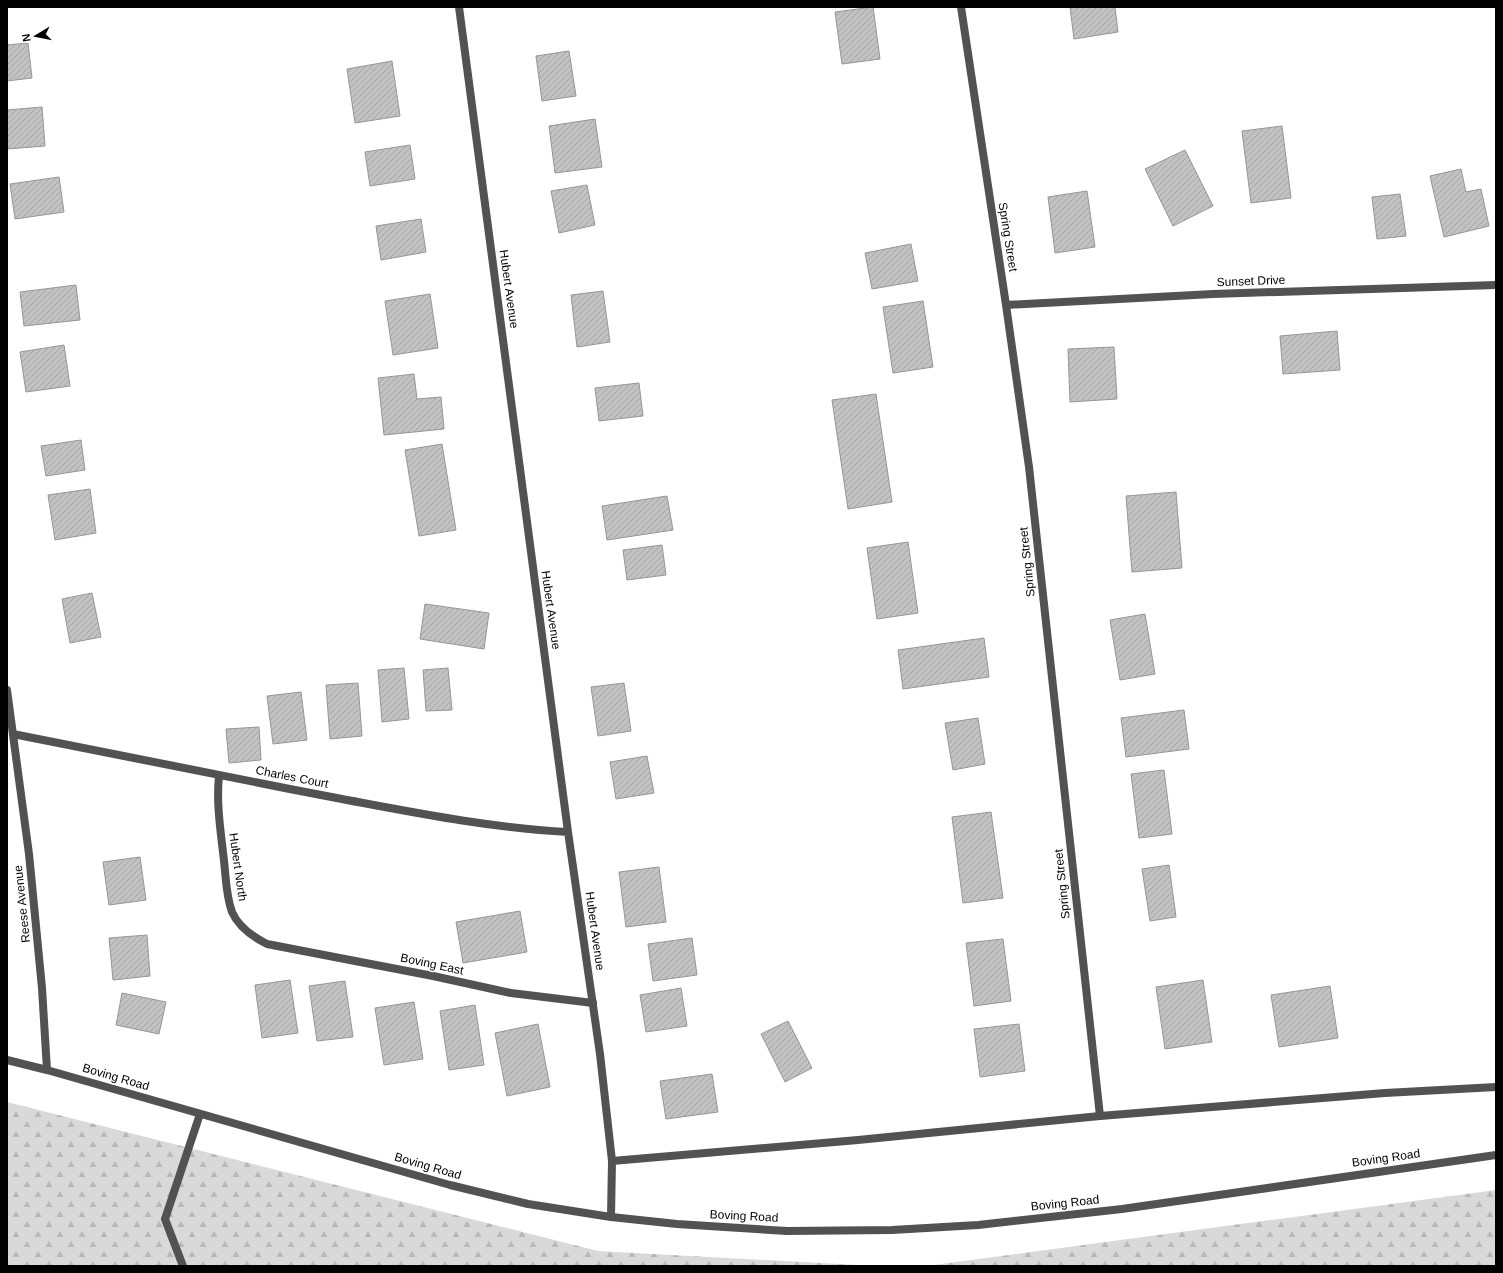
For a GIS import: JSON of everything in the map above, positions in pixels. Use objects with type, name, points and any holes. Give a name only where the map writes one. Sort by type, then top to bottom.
[{"type":"street","name":"Hubert Avenue","points":[[459,7],[568,832],[593,1003],[612,1161],[610,1217]]},
{"type":"street","name":"Spring Street","points":[[961,7],[1030,475],[1100,1116]]},
{"type":"street","name":"Sunset Drive","points":[[1006,305],[1213,294],[1496,284]]},
{"type":"street","name":"Reese Avenue","points":[[7,690],[29,854],[42,988],[47,1070]]},
{"type":"street","name":"Charles Court","points":[[13,734],[219,776],[486,824],[532,830],[568,832]]},
{"type":"street","name":"Hubert North","points":[[219,776],[217,796],[228,896],[233,913],[241,927],[252,937],[267,944]]},
{"type":"street","name":"Boving East","points":[[267,944],[433,976],[511,993],[593,1003]]},
{"type":"street","name":"Boving Road","points":[[7,1060],[47,1070],[457,1187],[528,1204],[610,1217],[676,1224],[787,1231],[892,1230],[978,1225],[1122,1209],[1496,1155]]},
{"type":"street","points":[[612,1161],[858,1140],[1100,1116],[1385,1093],[1496,1087]]},
{"type":"street","points":[[183,1266],[165,1219],[200,1114]]},
{"type":"green space","points":[[7,1102],[598,1251],[876,1266],[7,1266]]},
{"type":"green space","points":[[1496,1190],[1496,1266],[926,1266]]},
{"type":"building","points":[[873,7],[880,59],[842,64],[835,12]]},
{"type":"building","points":[[1070,7],[1115,7],[1118,32],[1074,39]]},
{"type":"building","points":[[28,43],[32,78],[7,81],[7,45]]},
{"type":"building","points":[[569,51],[576,96],[542,101],[536,56]]},
{"type":"building","points":[[392,61],[400,116],[355,123],[347,69]]},
{"type":"building","points":[[42,107],[45,146],[7,149],[7,110]]},
{"type":"building","points":[[595,119],[602,167],[555,173],[549,126]]},
{"type":"building","points":[[1282,126],[1291,198],[1251,203],[1242,131]]},
{"type":"building","points":[[410,145],[415,179],[370,186],[365,152]]},
{"type":"building","points":[[1185,150],[1213,206],[1173,226],[1145,169]]},
{"type":"building","points":[[1461,169],[1466,192],[1481,189],[1489,226],[1444,237],[1430,176]]},
{"type":"building","points":[[59,177],[64,212],[15,219],[10,184]]},
{"type":"building","points":[[587,185],[595,225],[559,233],[551,191]]},
{"type":"building","points":[[1087,191],[1095,247],[1055,253],[1048,197]]},
{"type":"building","points":[[1400,194],[1406,236],[1377,239],[1372,197]]},
{"type":"building","points":[[421,219],[426,252],[381,260],[376,226]]},
{"type":"building","points":[[911,244],[918,281],[872,289],[865,253]]},
{"type":"building","points":[[76,285],[80,320],[24,326],[20,292]]},
{"type":"building","points":[[603,291],[610,342],[577,347],[571,295]]},
{"type":"building","points":[[430,294],[438,348],[393,355],[385,301]]},
{"type":"building","points":[[923,301],[933,367],[893,373],[883,307]]},
{"type":"building","points":[[1337,331],[1340,370],[1283,374],[1280,336]]},
{"type":"building","points":[[64,345],[70,386],[26,392],[20,352]]},
{"type":"building","points":[[1114,347],[1117,399],[1070,402],[1068,349]]},
{"type":"building","points":[[414,374],[417,399],[441,397],[444,429],[384,435],[378,378]]},
{"type":"building","points":[[639,383],[643,416],[599,421],[595,388]]},
{"type":"building","points":[[876,394],[892,502],[848,509],[832,400]]},
{"type":"building","points":[[81,440],[85,470],[46,476],[41,446]]},
{"type":"building","points":[[442,444],[456,530],[419,536],[405,450]]},
{"type":"building","points":[[90,489],[96,533],[55,540],[48,495]]},
{"type":"building","points":[[1176,492],[1182,568],[1132,572],[1126,496]]},
{"type":"building","points":[[667,496],[673,530],[607,540],[602,506]]},
{"type":"building","points":[[908,542],[918,613],[877,619],[867,548]]},
{"type":"building","points":[[662,545],[666,575],[627,580],[623,550]]},
{"type":"building","points":[[92,593],[101,637],[70,643],[62,599]]},
{"type":"building","points":[[425,604],[489,613],[484,649],[420,639]]},
{"type":"building","points":[[1145,614],[1155,674],[1120,680],[1110,620]]},
{"type":"building","points":[[984,638],[989,677],[903,689],[898,650]]},
{"type":"building","points":[[404,668],[409,719],[382,722],[378,670]]},
{"type":"building","points":[[448,668],[452,710],[426,711],[423,670]]},
{"type":"building","points":[[358,683],[362,736],[330,739],[326,685]]},
{"type":"building","points":[[624,683],[631,731],[598,736],[591,687]]},
{"type":"building","points":[[301,692],[307,740],[273,744],[267,696]]},
{"type":"building","points":[[1184,710],[1189,749],[1126,757],[1121,718]]},
{"type":"building","points":[[978,718],[985,764],[953,770],[945,723]]},
{"type":"building","points":[[259,727],[261,760],[229,763],[226,729]]},
{"type":"building","points":[[647,756],[654,793],[616,799],[610,762]]},
{"type":"building","points":[[1164,770],[1172,834],[1139,838],[1131,774]]},
{"type":"building","points":[[991,812],[1003,898],[963,903],[952,817]]},
{"type":"building","points":[[140,857],[146,900],[109,905],[103,862]]},
{"type":"building","points":[[1169,865],[1176,917],[1150,921],[1142,869]]},
{"type":"building","points":[[659,867],[666,922],[626,927],[619,872]]},
{"type":"building","points":[[520,911],[527,952],[463,963],[456,922]]},
{"type":"building","points":[[147,935],[150,976],[113,980],[109,938]]},
{"type":"building","points":[[692,938],[697,975],[653,981],[648,944]]},
{"type":"building","points":[[1003,939],[1011,1001],[974,1006],[966,943]]},
{"type":"building","points":[[290,980],[298,1033],[262,1038],[255,985]]},
{"type":"building","points":[[1203,980],[1212,1042],[1165,1049],[1156,987]]},
{"type":"building","points":[[345,981],[353,1037],[317,1041],[309,986]]},
{"type":"building","points":[[1330,986],[1338,1038],[1279,1047],[1271,995]]},
{"type":"building","points":[[681,988],[687,1026],[646,1032],[640,995]]},
{"type":"building","points":[[122,993],[166,1002],[159,1034],[116,1025]]},
{"type":"building","points":[[414,1002],[423,1059],[384,1065],[375,1008]]},
{"type":"building","points":[[475,1005],[484,1065],[449,1070],[440,1011]]},
{"type":"building","points":[[788,1021],[812,1068],[785,1082],[761,1034]]},
{"type":"building","points":[[538,1024],[550,1087],[507,1096],[495,1033]]},
{"type":"building","points":[[1019,1024],[1025,1071],[980,1077],[974,1029]]},
{"type":"building","points":[[712,1074],[718,1112],[666,1119],[660,1081]]}]
